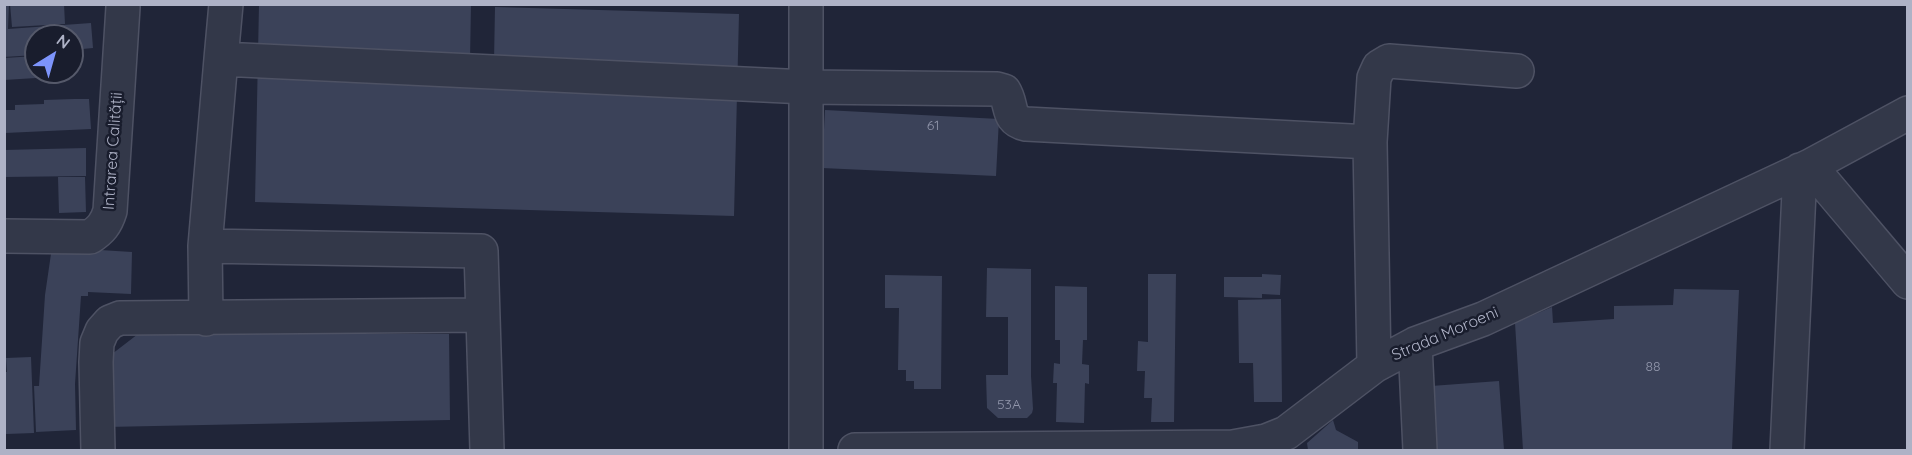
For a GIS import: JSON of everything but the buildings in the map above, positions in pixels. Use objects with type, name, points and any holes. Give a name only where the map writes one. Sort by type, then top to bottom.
[{"type":"street","points":[[206,319],[205,246],[226,4]]},
{"type":"street","points":[[806,4],[806,450]]},
{"type":"street","name":"Intrarea Calității","points":[[4,236],[90,237],[101,230],[107,221],[110,211],[123,7]]},
{"type":"street","points":[[221,59],[806,87],[997,89],[1004,91],[1008,98],[1012,117],[1026,124],[1370,141]]},
{"type":"street","points":[[1374,366],[1370,141],[1374,78],[1379,67],[1389,62],[1517,71]]},
{"type":"street","name":"Strada Moroeni","points":[[855,450],[1144,449],[1233,447],[1266,441],[1286,433],[1374,366],[1415,344],[1483,319],[1805,168],[1908,112]]},
{"type":"street","points":[[1805,168],[1908,282]]},
{"type":"street","points":[[1787,450],[1805,168]]},
{"type":"street","points":[[205,246],[481,251],[487,450]]},
{"type":"street","points":[[98,450],[97,343],[102,331],[110,322],[120,318],[482,315]]},
{"type":"street","points":[[1415,344],[1420,450]]}]
